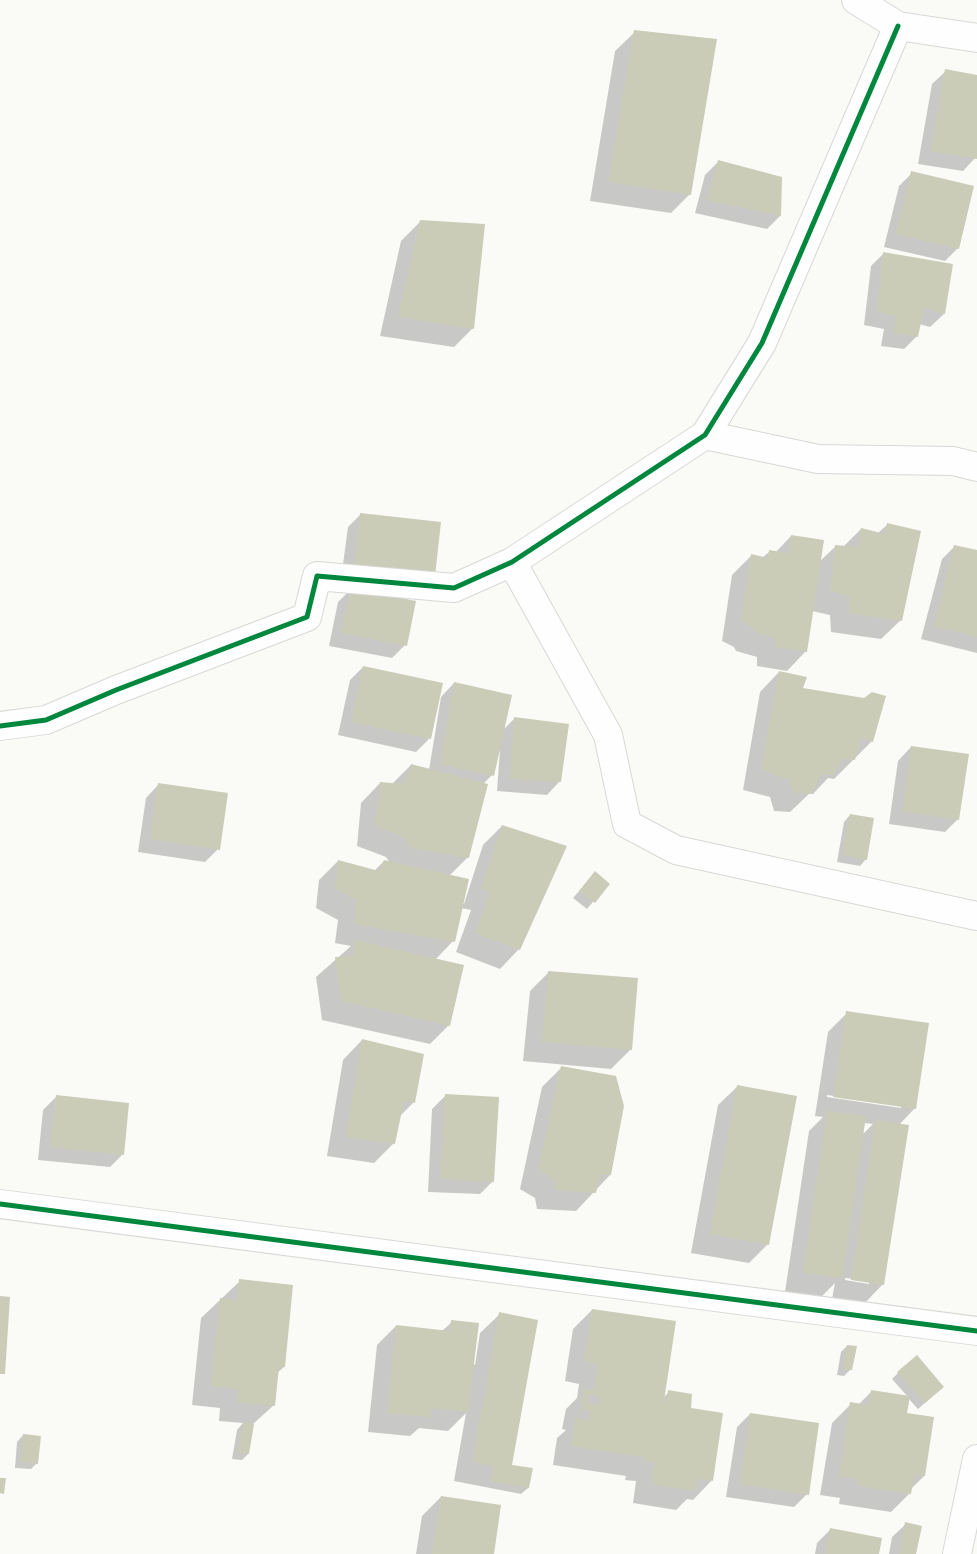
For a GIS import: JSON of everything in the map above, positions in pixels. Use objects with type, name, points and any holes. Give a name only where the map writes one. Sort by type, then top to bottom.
[{"type":"street","points":[[856,0],[898,26],[977,38]]},
{"type":"street","points":[[0,726],[46,720],[116,690],[307,617],[317,576],[454,588],[512,562],[705,435],[762,343],[898,26]]},
{"type":"street","points":[[705,435],[818,458],[953,461],[977,467]]},
{"type":"street","points":[[512,562],[608,735],[627,824],[676,850],[977,916]]},
{"type":"street","points":[[0,1204],[977,1331]]},
{"type":"street","points":[[957,1554],[977,1459]]},
{"type":"building","points":[[634,30],[717,39],[691,195],[608,182]]},
{"type":"building","points":[[945,69],[977,75],[977,159],[931,151]]},
{"type":"building","points":[[718,160],[782,177],[781,216],[707,200]]},
{"type":"building","points":[[911,171],[974,186],[959,249],[896,234]]},
{"type":"building","points":[[420,220],[485,224],[474,329],[398,317]]},
{"type":"building","points":[[883,252],[953,264],[945,314],[924,308],[918,337],[894,333],[896,316],[877,312]]},
{"type":"building","points":[[360,513],[441,522],[435,576],[354,567]]},
{"type":"building","points":[[887,523],[921,531],[902,621],[850,613],[849,596],[830,591],[835,545],[858,547],[861,528],[885,534]]},
{"type":"building","points":[[791,535],[824,540],[807,652],[775,647],[775,638],[755,632],[753,628],[741,621],[751,554],[768,558],[769,550],[788,553]]},
{"type":"building","points":[[954,545],[977,550],[977,637],[934,626]]},
{"type":"building","points":[[351,588],[416,601],[407,646],[341,633]]},
{"type":"building","points":[[363,666],[443,683],[431,739],[351,722]]},
{"type":"building","points":[[779,671],[807,677],[803,688],[864,698],[872,692],[886,696],[873,742],[861,737],[855,760],[842,759],[833,775],[821,775],[811,794],[793,792],[789,779],[761,770]]},
{"type":"building","points":[[454,682],[512,695],[494,776],[440,764]]},
{"type":"building","points":[[514,717],[569,724],[561,782],[510,779]]},
{"type":"building","points":[[911,746],[969,754],[959,820],[902,811]]},
{"type":"building","points":[[411,764],[488,784],[469,858],[411,848],[405,838],[375,826],[380,782],[404,784]]},
{"type":"building","points":[[158,783],[228,793],[220,850],[150,839]]},
{"type":"building","points":[[850,814],[874,818],[867,860],[842,855]]},
{"type":"building","points":[[502,825],[567,846],[520,950],[475,933],[490,891],[481,889]]},
{"type":"building","points":[[338,860],[379,871],[384,860],[469,879],[455,942],[354,924],[356,900],[335,888]]},
{"type":"building","points":[[595,871],[610,884],[595,903],[579,891]]},
{"type":"building","points":[[355,940],[464,965],[450,1026],[341,1001],[335,957],[353,956]]},
{"type":"building","points":[[548,971],[638,978],[632,1050],[542,1042]]},
{"type":"building","points":[[846,1011],[929,1023],[916,1109],[833,1097]]},
{"type":"building","points":[[362,1039],[424,1054],[415,1103],[404,1101],[395,1144],[346,1137]]},
{"type":"building","points":[[561,1066],[616,1076],[624,1106],[611,1175],[600,1175],[596,1193],[556,1190],[554,1179],[538,1170]]},
{"type":"building","points":[[737,1085],[797,1096],[769,1245],[710,1234]]},
{"type":"building","points":[[445,1094],[499,1097],[494,1182],[440,1179]]},
{"type":"building","points":[[56,1095],[129,1103],[124,1155],[50,1147]]},
{"type":"building","points":[[827,1111],[866,1116],[842,1278],[803,1273]]},
{"type":"building","points":[[875,1120],[909,1125],[884,1285],[851,1280]]},
{"type":"building","points":[[239,1279],[293,1285],[285,1367],[279,1367],[275,1406],[237,1402],[239,1389],[211,1386],[220,1298],[237,1300]]},
{"type":"building","points":[[0,1296],[10,1297],[5,1374],[0,1374]]},
{"type":"building","points":[[592,1309],[676,1321],[664,1401],[667,1401],[668,1390],[692,1394],[691,1408],[723,1413],[713,1481],[698,1479],[696,1491],[651,1484],[655,1462],[644,1461],[644,1457],[571,1446],[576,1418],[589,1420],[591,1412],[581,1410],[584,1388],[594,1390],[598,1365],[584,1362]],"holes":[[[588,1394],[601,1397],[599,1405],[587,1403]]]},
{"type":"building","points":[[499,1312],[538,1320],[512,1465],[533,1468],[529,1488],[490,1481],[493,1466],[472,1462]]},
{"type":"building","points":[[451,1320],[479,1323],[468,1412],[432,1408],[431,1417],[387,1413],[396,1325],[450,1331]]},
{"type":"building","points":[[847,1345],[857,1346],[852,1370],[843,1369]]},
{"type":"building","points":[[917,1355],[944,1387],[925,1403],[897,1372]]},
{"type":"building","points":[[871,1390],[910,1396],[907,1413],[934,1417],[925,1476],[914,1475],[911,1494],[857,1486],[858,1479],[839,1476],[850,1402],[869,1405]]},
{"type":"building","points":[[750,1413],[819,1423],[809,1495],[739,1484]]},
{"type":"building","points":[[243,1422],[254,1424],[249,1454],[238,1453]]},
{"type":"building","points":[[23,1434],[41,1436],[38,1464],[21,1462]]},
{"type":"building","points":[[0,1478],[6,1478],[4,1494],[0,1493]]},
{"type":"building","points":[[441,1496],[501,1505],[494,1554],[432,1554]]},
{"type":"building","points":[[905,1522],[922,1526],[916,1554],[899,1554]]},
{"type":"building","points":[[830,1528],[882,1538],[879,1554],[825,1554]]},
{"type":"cycle path","points":[[0,726],[46,720],[116,690],[307,617],[317,576],[454,588],[512,562],[705,435],[762,343],[898,26]]},
{"type":"cycle path","points":[[0,1204],[977,1331]]}]
